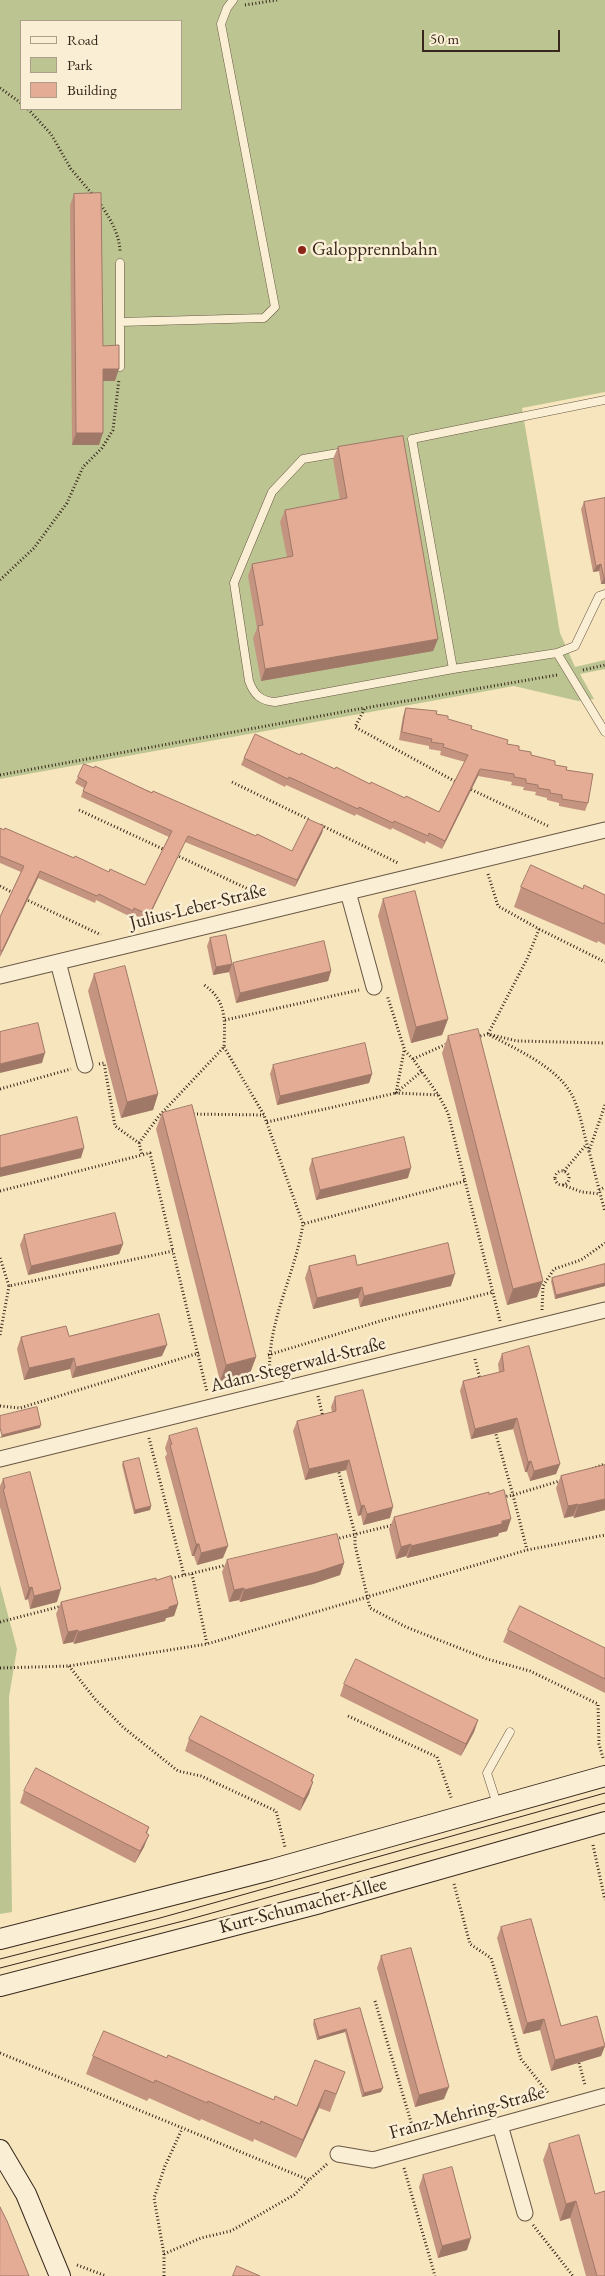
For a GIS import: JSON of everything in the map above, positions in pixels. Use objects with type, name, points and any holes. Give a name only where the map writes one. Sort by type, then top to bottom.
[{"type":"street","name":"Julius-Leber-Straße","points":[[0,976],[605,830]]},
{"type":"street","points":[[348,892],[374,987]]},
{"type":"street","points":[[58,962],[85,1065]]},
{"type":"street","name":"Adam-Stegerwald-Straße","points":[[0,1460],[605,1310]]},
{"type":"street","points":[[0,1939],[289,1864],[605,1776]]},
{"type":"street","name":"Kurt-Schumacher-Allee","points":[[0,1986],[144,1950],[597,1824]]},
{"type":"street","name":"Franz-Mehring-Straße","points":[[338,2154],[373,2160],[605,2096]]},
{"type":"street","points":[[500,2125],[525,2214]]},
{"type":"street","points":[[0,2150],[26,2194],[60,2276]]},
{"type":"lane","points":[[120,322],[264,318],[275,307],[221,24],[227,8],[233,0]]},
{"type":"lane","points":[[120,263],[120,367]]},
{"type":"lane","points":[[403,440],[605,400]]},
{"type":"lane","points":[[412,439],[453,669]]},
{"type":"lane","points":[[348,451],[303,459],[272,492],[234,583],[249,682],[253,692],[266,702],[557,653],[575,646],[599,596],[605,594]]},
{"type":"lane","points":[[557,653],[605,732]]},
{"type":"lane","points":[[498,1806],[487,1773],[510,1732]]},
{"type":"path","points":[[227,8],[276,0]]},
{"type":"path","points":[[0,88],[20,102]]},
{"type":"path","points":[[29,110],[50,134],[71,169],[97,199],[111,220],[119,240],[120,263]]},
{"type":"path","points":[[0,580],[34,548],[67,503],[82,467],[102,448],[110,436],[116,414],[120,367]]},
{"type":"path","points":[[582,669],[605,665]]},
{"type":"path","points":[[0,775],[365,708],[569,673]]},
{"type":"path","points":[[365,708],[354,726],[429,769],[572,837]]},
{"type":"path","points":[[232,782],[421,874]]},
{"type":"path","points":[[80,810],[286,906]]},
{"type":"path","points":[[482,859],[498,906],[605,962]]},
{"type":"path","points":[[0,886],[104,937],[112,949]]},
{"type":"path","points":[[488,1034],[527,959],[539,929]]},
{"type":"path","points":[[204,985],[216,993],[225,1020],[224,1048],[264,1115],[303,1224],[299,1250],[273,1326],[268,1355],[271,1392]]},
{"type":"path","points":[[225,1020],[374,987],[386,990],[404,1051],[396,1093]]},
{"type":"path","points":[[488,1034],[529,1056],[556,1076],[572,1094],[580,1114],[605,1212]]},
{"type":"path","points":[[470,1038],[488,1034],[517,1041],[605,1043]]},
{"type":"path","points":[[413,1059],[442,1044],[451,1042]]},
{"type":"path","points":[[139,1143],[159,1116],[224,1048]]},
{"type":"path","points":[[404,1051],[413,1059],[440,1096],[448,1113],[503,1335]]},
{"type":"path","points":[[0,1089],[85,1065],[104,1063],[115,1126],[139,1143],[142,1154]]},
{"type":"path","points":[[396,1093],[422,1071]]},
{"type":"path","points":[[267,1122],[396,1093],[440,1096]]},
{"type":"path","points":[[589,1151],[605,1105]]},
{"type":"path","points":[[187,1114],[264,1115]]},
{"type":"path","points":[[159,1116],[169,1116]]},
{"type":"path","points":[[587,1145],[564,1171],[558,1172],[555,1177],[558,1184],[582,1192],[600,1192],[605,1187]]},
{"type":"path","points":[[0,1191],[150,1153],[211,1408]]},
{"type":"path","points":[[563,1185],[567,1183],[569,1178],[564,1171]]},
{"type":"path","points":[[303,1224],[465,1181]]},
{"type":"path","points":[[541,1326],[543,1286],[554,1269],[581,1260],[605,1243]]},
{"type":"path","points":[[9,1286],[173,1251]]},
{"type":"path","points":[[0,1258],[9,1286],[0,1335]]},
{"type":"path","points":[[268,1355],[387,1319],[493,1292]]},
{"type":"path","points":[[470,1344],[481,1381]]},
{"type":"path","points":[[0,1406],[20,1408],[199,1353]]},
{"type":"path","points":[[314,1382],[324,1420]]},
{"type":"path","points":[[146,1423],[184,1575]]},
{"type":"path","points":[[494,1429],[527,1550]]},
{"type":"path","points":[[581,1473],[605,1464]]},
{"type":"path","points":[[337,1467],[355,1534],[355,1545],[370,1608],[406,1627],[487,1659],[530,1671],[598,1704],[600,1744],[605,1763]]},
{"type":"path","points":[[494,1500],[565,1479]]},
{"type":"path","points":[[326,1541],[402,1522]]},
{"type":"path","points":[[0,1668],[69,1666],[208,1644],[527,1550],[605,1535]]},
{"type":"path","points":[[165,1580],[230,1564]]},
{"type":"path","points":[[192,1574],[208,1644]]},
{"type":"path","points":[[0,1622],[68,1604]]},
{"type":"path","points":[[69,1666],[95,1699],[124,1728],[178,1771],[201,1776],[276,1811],[289,1864]]},
{"type":"path","points":[[348,1716],[438,1757],[458,1818]]},
{"type":"path","points":[[597,1824],[605,1900]]},
{"type":"path","points":[[449,1866],[470,1944],[491,1958],[521,2059],[561,2108]]},
{"type":"path","points":[[375,2001],[418,2148]]},
{"type":"path","points":[[0,2053],[309,2180]]},
{"type":"path","points":[[579,2063],[588,2100]]},
{"type":"path","points":[[164,2276],[164,2254],[154,2198],[165,2166],[182,2129]]},
{"type":"path","points":[[400,2153],[435,2276]]},
{"type":"path","points":[[164,2254],[202,2238],[231,2231],[294,2195],[338,2154]]},
{"type":"path","points":[[525,2214],[573,2276]]},
{"type":"path","points":[[53,2257],[106,2276]]},
{"type":"green space","name":"Galopprennbahn","points":[[0,0],[605,0],[605,392],[522,408],[560,633],[575,667],[605,660],[605,669],[580,674],[594,699],[578,701],[514,686],[0,779]]},
{"type":"green space","points":[[0,1585],[17,1649],[9,1697],[12,1912],[0,1914]]},
{"type":"building","points":[[101,193],[103,346],[119,345],[119,369],[103,369],[103,433],[76,433],[74,194]]},
{"type":"building","points":[[403,436],[438,639],[265,669],[258,626],[263,625],[252,564],[293,556],[285,510],[347,498],[338,447]]},
{"type":"building","points":[[605,498],[604,578],[601,564],[596,566],[584,502]]},
{"type":"building","points":[[406,708],[437,711],[436,714],[448,716],[448,719],[472,726],[471,729],[508,740],[507,744],[519,746],[519,750],[531,752],[531,755],[555,761],[555,765],[567,767],[566,770],[593,774],[588,803],[562,799],[562,795],[538,788],[538,785],[526,783],[526,779],[514,777],[514,774],[480,769],[445,841],[429,833],[428,836],[394,821],[393,823],[359,807],[358,809],[244,758],[255,734],[300,755],[301,753],[335,769],[336,767],[370,784],[371,782],[405,798],[406,796],[439,812],[468,755],[443,747],[444,744],[431,742],[432,739],[402,732]]},
{"type":"building","points":[[84,764],[94,768],[95,766],[152,793],[153,791],[256,836],[257,834],[292,851],[308,819],[324,826],[297,880],[188,836],[149,915],[134,908],[133,911],[99,894],[97,896],[40,871],[2,951],[0,950],[0,917],[24,866],[0,856],[0,828],[4,830],[5,828],[74,858],[75,856],[109,872],[110,869],[145,885],[172,831],[83,791],[87,782],[78,777]]},
{"type":"building","points":[[531,865],[583,889],[584,885],[605,895],[604,924],[521,887]]},
{"type":"building","points":[[415,891],[448,1019],[416,1027],[383,899]]},
{"type":"building","points":[[226,935],[232,964],[216,967],[210,938]]},
{"type":"building","points":[[324,941],[331,971],[240,993],[233,963]]},
{"type":"building","points":[[125,966],[158,1094],[127,1102],[94,974]]},
{"type":"building","points":[[38,1023],[45,1053],[0,1064],[0,1032]]},
{"type":"building","points":[[478,1029],[543,1281],[513,1289],[448,1036]]},
{"type":"building","points":[[365,1043],[372,1074],[280,1096],[273,1065]]},
{"type":"building","points":[[192,1105],[256,1357],[226,1365],[162,1113]]},
{"type":"building","points":[[77,1117],[84,1148],[0,1168],[0,1136]]},
{"type":"building","points":[[404,1137],[411,1168],[320,1190],[312,1159]]},
{"type":"building","points":[[115,1213],[123,1244],[31,1266],[24,1235]]},
{"type":"building","points":[[448,1243],[455,1274],[364,1296],[362,1287],[317,1298],[309,1266],[355,1255],[357,1265]]},
{"type":"building","points":[[605,1264],[605,1283],[556,1295],[552,1278]]},
{"type":"building","points":[[159,1314],[167,1345],[76,1367],[74,1358],[29,1368],[21,1337],[66,1326],[69,1336]]},
{"type":"building","points":[[529,1346],[560,1464],[534,1471],[531,1461],[528,1462],[517,1418],[475,1429],[463,1381],[504,1371],[502,1354]]},
{"type":"building","points":[[363,1390],[393,1507],[367,1514],[364,1505],[361,1506],[349,1460],[309,1469],[297,1421],[336,1411],[335,1397]]},
{"type":"building","points":[[37,1407],[41,1425],[2,1435],[0,1416]]},
{"type":"building","points":[[197,1428],[228,1546],[201,1553],[199,1544],[196,1544],[169,1436]]},
{"type":"building","points":[[139,1458],[151,1506],[135,1510],[123,1462]]},
{"type":"building","points":[[605,1465],[605,1499],[568,1506],[561,1476]]},
{"type":"building","points":[[30,1472],[61,1589],[34,1596],[32,1587],[29,1588],[3,1489],[5,1488],[3,1479]]},
{"type":"building","points":[[504,1490],[511,1519],[502,1521],[502,1524],[401,1547],[394,1517],[489,1492],[489,1494]]},
{"type":"building","points":[[337,1534],[344,1563],[317,1572],[244,1590],[244,1588],[234,1590],[227,1560]]},
{"type":"building","points":[[171,1576],[178,1604],[169,1607],[169,1609],[78,1632],[78,1630],[68,1632],[61,1602],[156,1578],[156,1580]]},
{"type":"building","points":[[520,1606],[605,1648],[605,1679],[508,1630]]},
{"type":"building","points":[[356,1659],[478,1720],[466,1744],[344,1684]]},
{"type":"building","points":[[201,1716],[314,1775],[311,1781],[313,1782],[304,1799],[189,1739]]},
{"type":"building","points":[[36,1768],[149,1827],[146,1833],[149,1835],[140,1851],[24,1791]]},
{"type":"building","points":[[531,1919],[561,2026],[597,2016],[605,2046],[555,2060],[544,2019],[527,2023],[501,1927]]},
{"type":"building","points":[[411,1948],[449,2087],[419,2095],[381,1956]]},
{"type":"building","points":[[360,2008],[383,2088],[364,2093],[346,2029],[319,2037],[314,2020]]},
{"type":"building","points":[[104,2031],[167,2058],[168,2055],[274,2100],[275,2096],[297,2106],[315,2060],[345,2072],[336,2094],[325,2090],[303,2140],[261,2121],[260,2124],[155,2080],[154,2083],[93,2056]]},
{"type":"building","points":[[579,2135],[595,2194],[605,2191],[605,2276],[597,2276],[576,2201],[566,2204],[549,2144]]},
{"type":"building","points":[[452,2167],[471,2238],[442,2246],[423,2175]]},
{"type":"building","points":[[0,2207],[7,2221],[29,2276],[0,2276]]},
{"type":"building","points":[[237,2266],[260,2276],[233,2276]]},
{"type":"tram line","points":[[0,1959],[160,1918],[605,1793]]},
{"type":"tram line","points":[[0,1968],[187,1920],[605,1803]]},
{"type":"place","name":"Galopprennbahn","points":[[302,250]]}]
